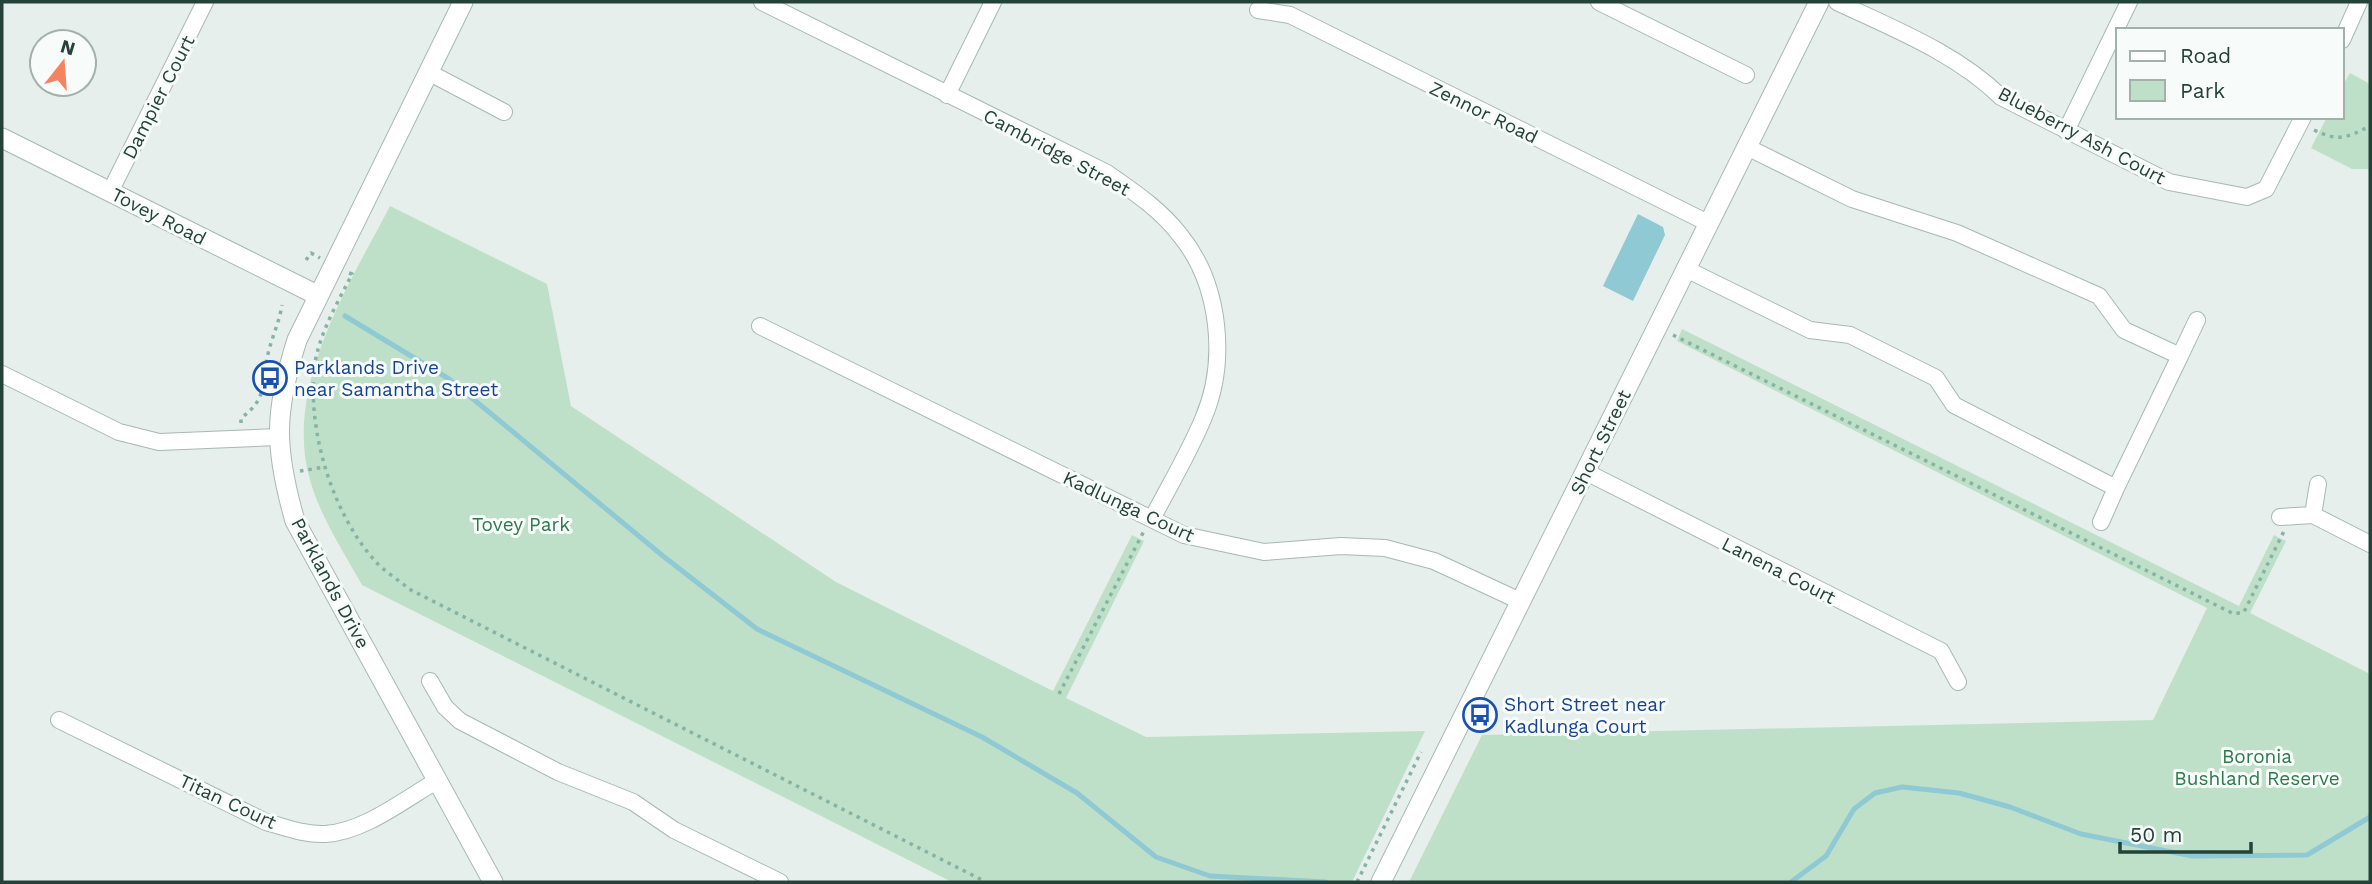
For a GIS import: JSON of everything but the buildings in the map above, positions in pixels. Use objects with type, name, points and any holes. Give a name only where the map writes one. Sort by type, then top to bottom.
[{"type":"street","name":"Dampier Court","points":[[110,192],[205,2]]},
{"type":"street","name":"Parklands Drive","points":[[463,2],[296,340],[282,386],[277,437],[282,476],[295,521],[493,882]]},
{"type":"street","name":"Cambridge Street","points":[[762,2],[1107,173],[1148,201],[1182,236],[1203,274],[1216,318],[1217,367],[1204,417],[1152,519]]},
{"type":"street","points":[[947,95],[993,2]]},
{"type":"street","points":[[1599,2],[1746,75]]},
{"type":"street","name":"Short Street","points":[[1381,882],[1819,2]]},
{"type":"street","name":"Blueberry Ash Court","points":[[1837,2],[1952,58],[1981,77],[2001,97],[2169,182],[2247,197],[2266,188],[2301,120]]},
{"type":"street","points":[[2116,28],[2129,2]]},
{"type":"street","points":[[2344,36],[2359,2]]},
{"type":"street","name":"Zennor Road","points":[[1258,10],[1290,15],[1708,223]]},
{"type":"street","points":[[2066,131],[2116,29]]},
{"type":"street","points":[[428,72],[505,112]]},
{"type":"street","name":"Tovey Road","points":[[2,138],[317,295]]},
{"type":"street","points":[[1747,147],[1852,199],[1956,233],[2099,296],[2124,330],[2180,356]]},
{"type":"street","points":[[1686,269],[1811,330],[1850,335],[1936,378],[1954,405],[2116,488]]},
{"type":"street","points":[[2101,522],[2197,320]]},
{"type":"street","name":"Kadlunga Court","points":[[760,327],[1184,535],[1264,552],[1342,546],[1385,548],[1434,561],[1520,601]]},
{"type":"street","points":[[2,374],[119,432],[159,442],[277,437]]},
{"type":"street","name":"Lanena Court","points":[[1586,472],[1941,651],[1958,682]]},
{"type":"street","points":[[2313,515],[2318,484]]},
{"type":"street","points":[[2286,517],[2313,515],[2370,544]]},
{"type":"street","points":[[430,681],[445,707],[460,721],[558,772],[633,802],[674,830],[780,882]]},
{"type":"street","name":"Titan Court","points":[[60,720],[266,822],[298,831],[326,834],[356,826],[438,780]]},
{"type":"path","points":[[2301,120],[2332,139],[2348,137],[2370,126]]},
{"type":"path","points":[[306,260],[311,253],[352,274],[328,323],[316,363],[316,415],[325,467],[347,522],[376,563],[410,589],[986,882]]},
{"type":"path","points":[[241,423],[241,418],[255,408],[262,396],[267,360],[282,305]]},
{"type":"path","points":[[1657,328],[2234,614],[2244,611],[2286,517]]},
{"type":"path","points":[[299,471],[325,467]]},
{"type":"path","points":[[1059,694],[1152,519]]},
{"type":"path","points":[[1357,882],[1421,752]]},
{"type":"green space","points":[[2350,73],[2370,84],[2370,169],[2352,169],[2311,148],[2326,119],[2344,119],[2344,84]]},
{"type":"green space","name":"Tovey Park","points":[[390,206],[547,284],[571,406],[836,582],[1053,691],[1132,535],[1144,541],[1066,698],[1146,737],[1425,731],[1352,882],[952,882],[362,585],[326,521],[310,480],[304,445],[305,409],[324,338],[356,269]]},
{"type":"green space","name":"Boronia Bushland Reserve","points":[[1682,329],[2239,606],[2274,535],[2286,541],[2250,613],[2370,674],[2370,882],[1409,882],[1482,735],[2153,720],[2207,608],[1677,341]]},
{"type":"water","points":[[1638,214],[1663,227],[1665,235],[1633,301],[1603,286]]},
{"type":"waterway","points":[[345,316],[449,379],[663,556],[757,629],[982,737],[1077,793],[1156,857],[1210,876],[1326,882]]},
{"type":"waterway","points":[[1791,882],[1826,856],[1854,809],[1875,793],[1902,787],[1959,793],[2010,807],[2081,834],[2192,856],[2307,855],[2370,817]]},
{"type":"place","name":"Parklands Drive near Samantha Street","points":[[270,378]]},
{"type":"place","name":"Short Street near Kadlunga Court","points":[[1480,715]]}]
